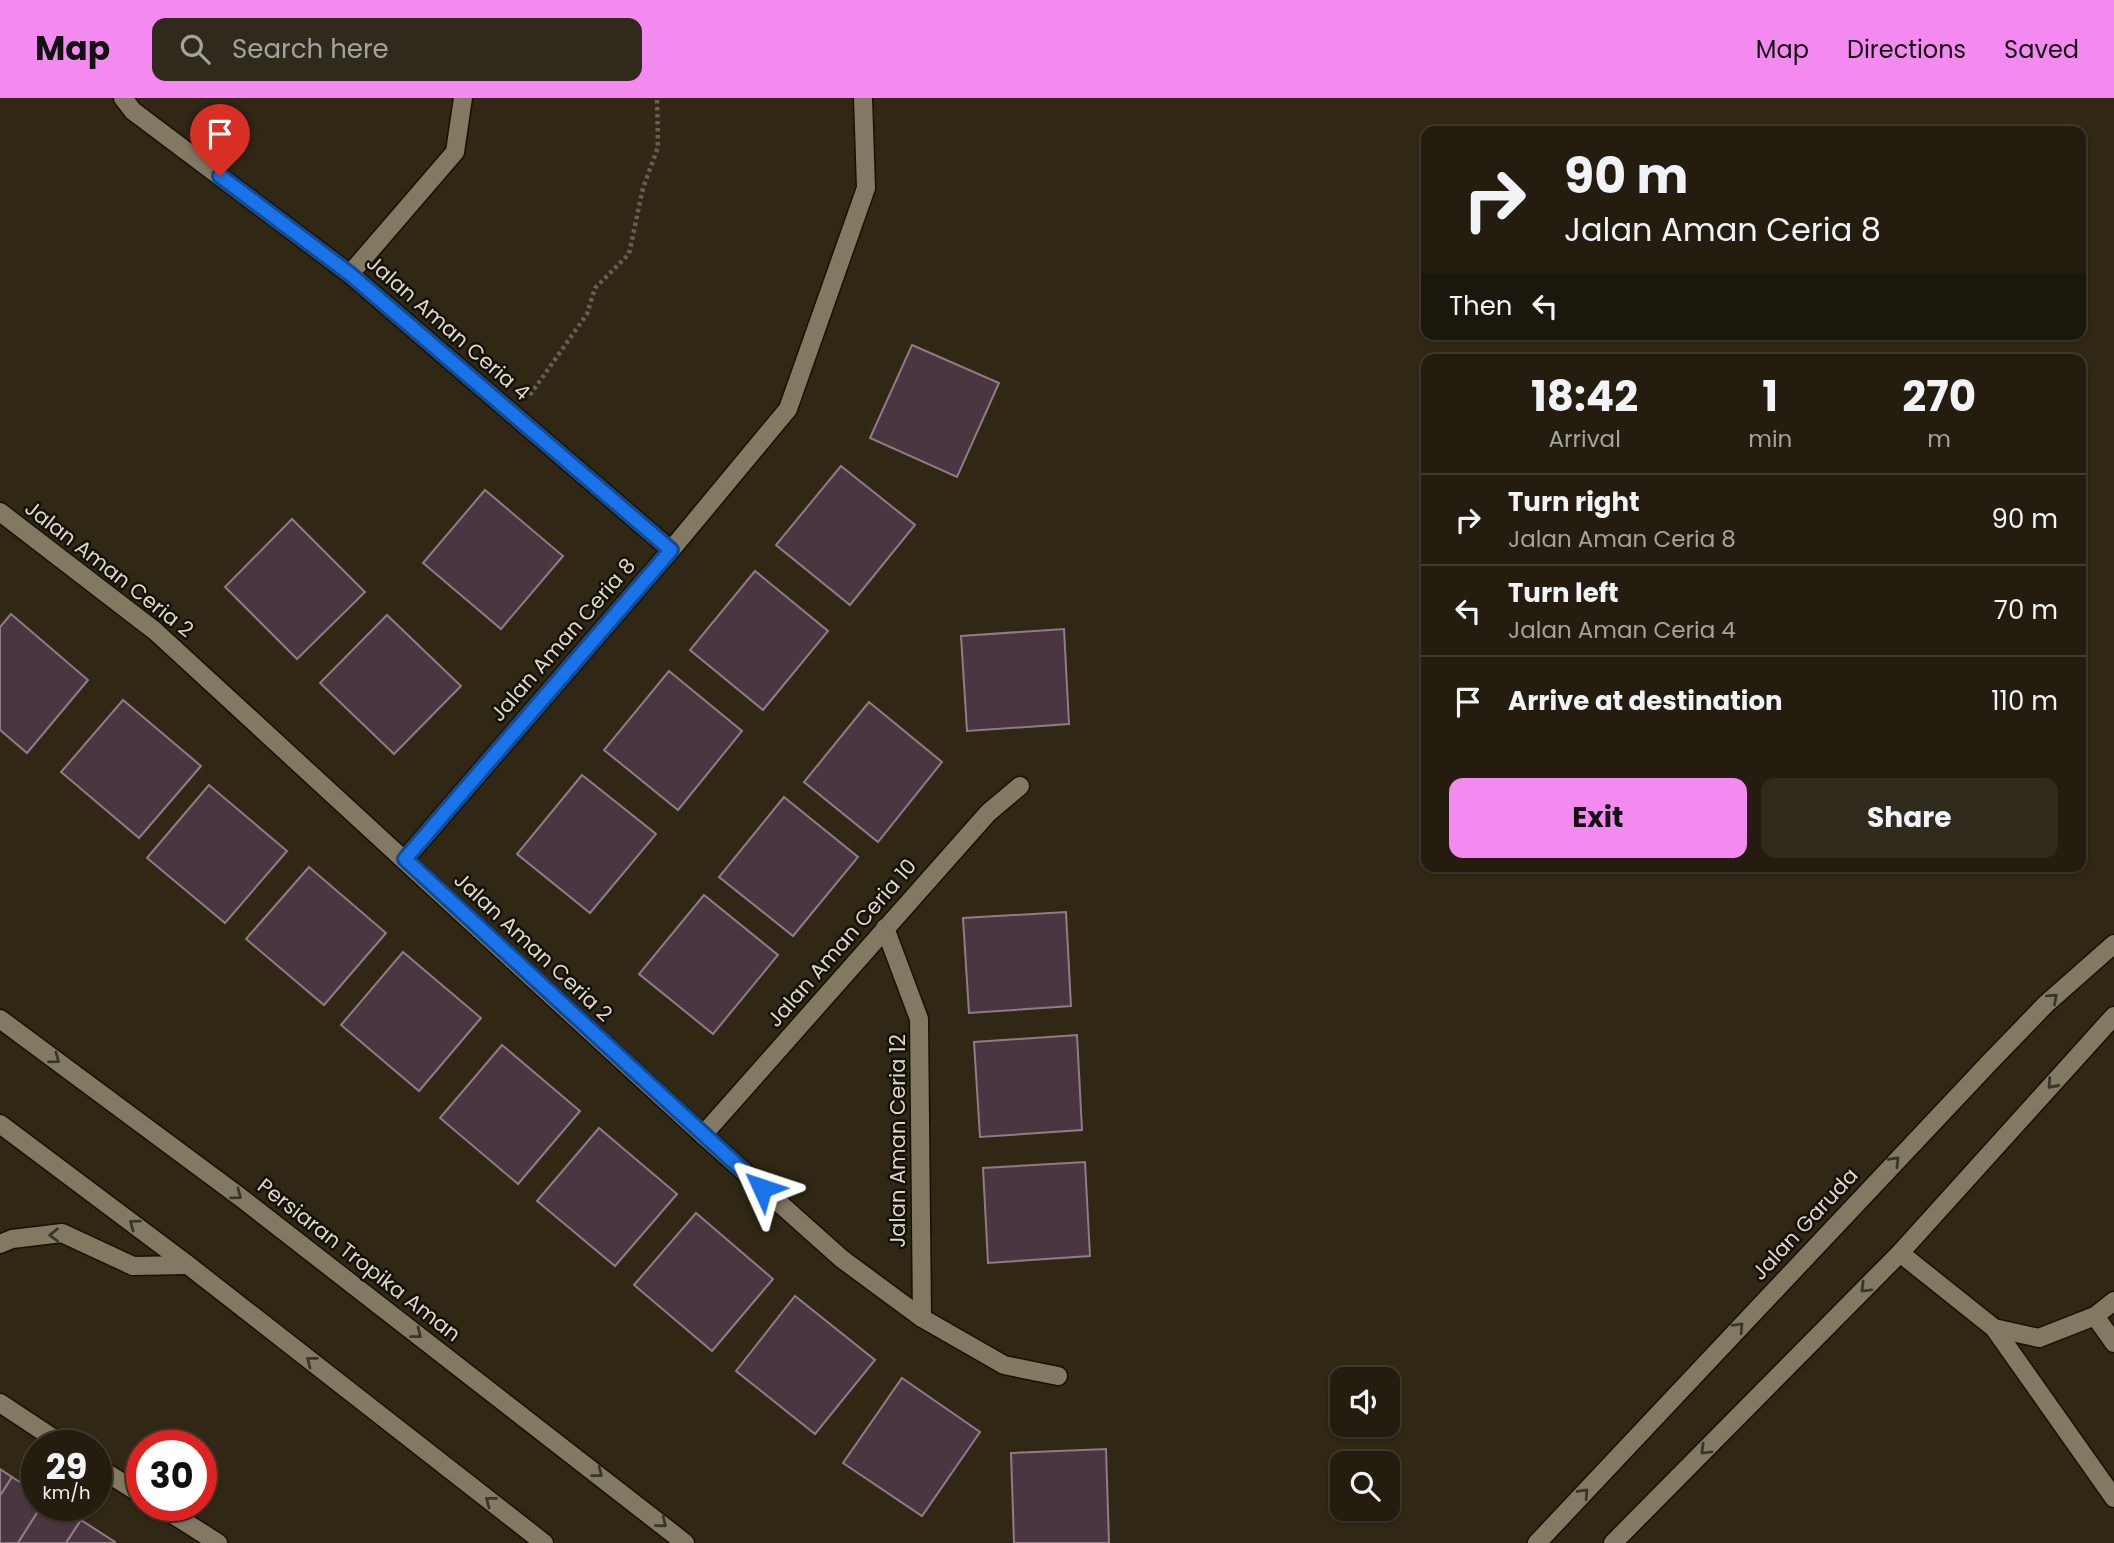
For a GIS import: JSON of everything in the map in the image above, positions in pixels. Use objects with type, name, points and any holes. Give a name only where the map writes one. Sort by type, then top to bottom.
[{"type":"street","name":"Jalan Aman Ceria 4","points":[[124,98],[133,111],[350,274],[671,550]]},
{"type":"street","points":[[350,274],[455,152],[464,98]]},
{"type":"street","name":"Jalan Aman Ceria 8","points":[[405,859],[671,550],[788,409],[866,188],[863,98]]},
{"type":"street","name":"Jalan Aman Ceria 2","points":[[0,512],[155,631],[702,1135],[842,1259],[922,1318],[1004,1365],[1058,1376]]},
{"type":"street","name":"Jalan Aman Ceria 10","points":[[702,1135],[988,813],[1020,786]]},
{"type":"street","name":"Jalan Aman Ceria 12","points":[[885,928],[919,1019],[922,1318]]},
{"type":"street","name":"Jalan Garuda","points":[[1537,1543],[1990,1062],[2046,1004],[2114,944]]},
{"type":"street","points":[[1613,1543],[1900,1253],[2114,1016]]},
{"type":"street","name":"Persiaran Tropika Aman","points":[[0,1018],[240,1197],[685,1543]]},
{"type":"street","points":[[0,1124],[188,1265],[544,1543]]},
{"type":"street","points":[[0,1244],[12,1239],[62,1233],[133,1266],[188,1265]]},
{"type":"street","points":[[1900,1253],[1994,1328],[2114,1498]]},
{"type":"street","points":[[1994,1328],[2039,1338],[2095,1316],[2114,1301]]},
{"type":"street","points":[[2095,1316],[2114,1343]]},
{"type":"street","points":[[0,1403],[41,1430]]},
{"type":"street","points":[[183,1521],[218,1543]]},
{"type":"path","points":[[516,416],[587,314],[595,288],[629,254],[643,188],[658,147],[657,98]]},
{"type":"building","points":[[912,345],[999,383],[957,477],[870,438]]},
{"type":"building","points":[[841,466],[915,525],[850,605],[776,545]]},
{"type":"building","points":[[485,490],[563,556],[501,629],[423,563]]},
{"type":"building","points":[[292,519],[365,592],[297,659],[225,587]]},
{"type":"building","points":[[755,571],[828,631],[763,710],[690,650]]},
{"type":"building","points":[[11,614],[88,680],[27,753],[0,730],[0,627]]},
{"type":"building","points":[[387,615],[461,686],[394,754],[320,683]]},
{"type":"building","points":[[1064,629],[1069,724],[967,731],[961,636]]},
{"type":"building","points":[[669,671],[742,731],[678,810],[604,750]]},
{"type":"building","points":[[123,700],[201,766],[139,838],[61,772]]},
{"type":"building","points":[[869,702],[942,762],[878,842],[804,782]]},
{"type":"building","points":[[582,775],[656,834],[590,913],[517,854]]},
{"type":"building","points":[[209,785],[287,851],[225,923],[147,858]]},
{"type":"building","points":[[784,797],[858,857],[793,936],[719,877]]},
{"type":"building","points":[[309,867],[386,933],[324,1005],[246,939]]},
{"type":"building","points":[[704,895],[778,955],[713,1034],[639,974]]},
{"type":"building","points":[[1066,912],[1071,1006],[969,1013],[963,918]]},
{"type":"building","points":[[403,952],[481,1018],[419,1091],[341,1025]]},
{"type":"building","points":[[1077,1035],[1082,1130],[980,1137],[974,1042]]},
{"type":"building","points":[[502,1045],[580,1111],[518,1184],[440,1118]]},
{"type":"building","points":[[599,1128],[677,1194],[615,1266],[537,1201]]},
{"type":"building","points":[[1085,1162],[1090,1256],[988,1263],[983,1168]]},
{"type":"building","points":[[696,1213],[773,1279],[712,1351],[634,1285]]},
{"type":"building","points":[[795,1296],[875,1360],[815,1434],[736,1371]]},
{"type":"building","points":[[902,1378],[980,1432],[922,1516],[843,1463]]},
{"type":"building","points":[[1106,1449],[1109,1543],[1014,1543],[1011,1453]]},
{"type":"building","points":[[0,1469],[12,1477],[0,1496]]},
{"type":"building","points":[[12,1477],[21,1483],[21,1521],[32,1521],[18,1543],[0,1543],[0,1496]]},
{"type":"building","points":[[32,1521],[80,1521],[66,1543],[18,1543]]},
{"type":"building","points":[[80,1521],[115,1542],[114,1543],[66,1543]]},
{"type":"route","points":[[220,176],[350,274],[671,550],[405,859],[762,1188]]}]
